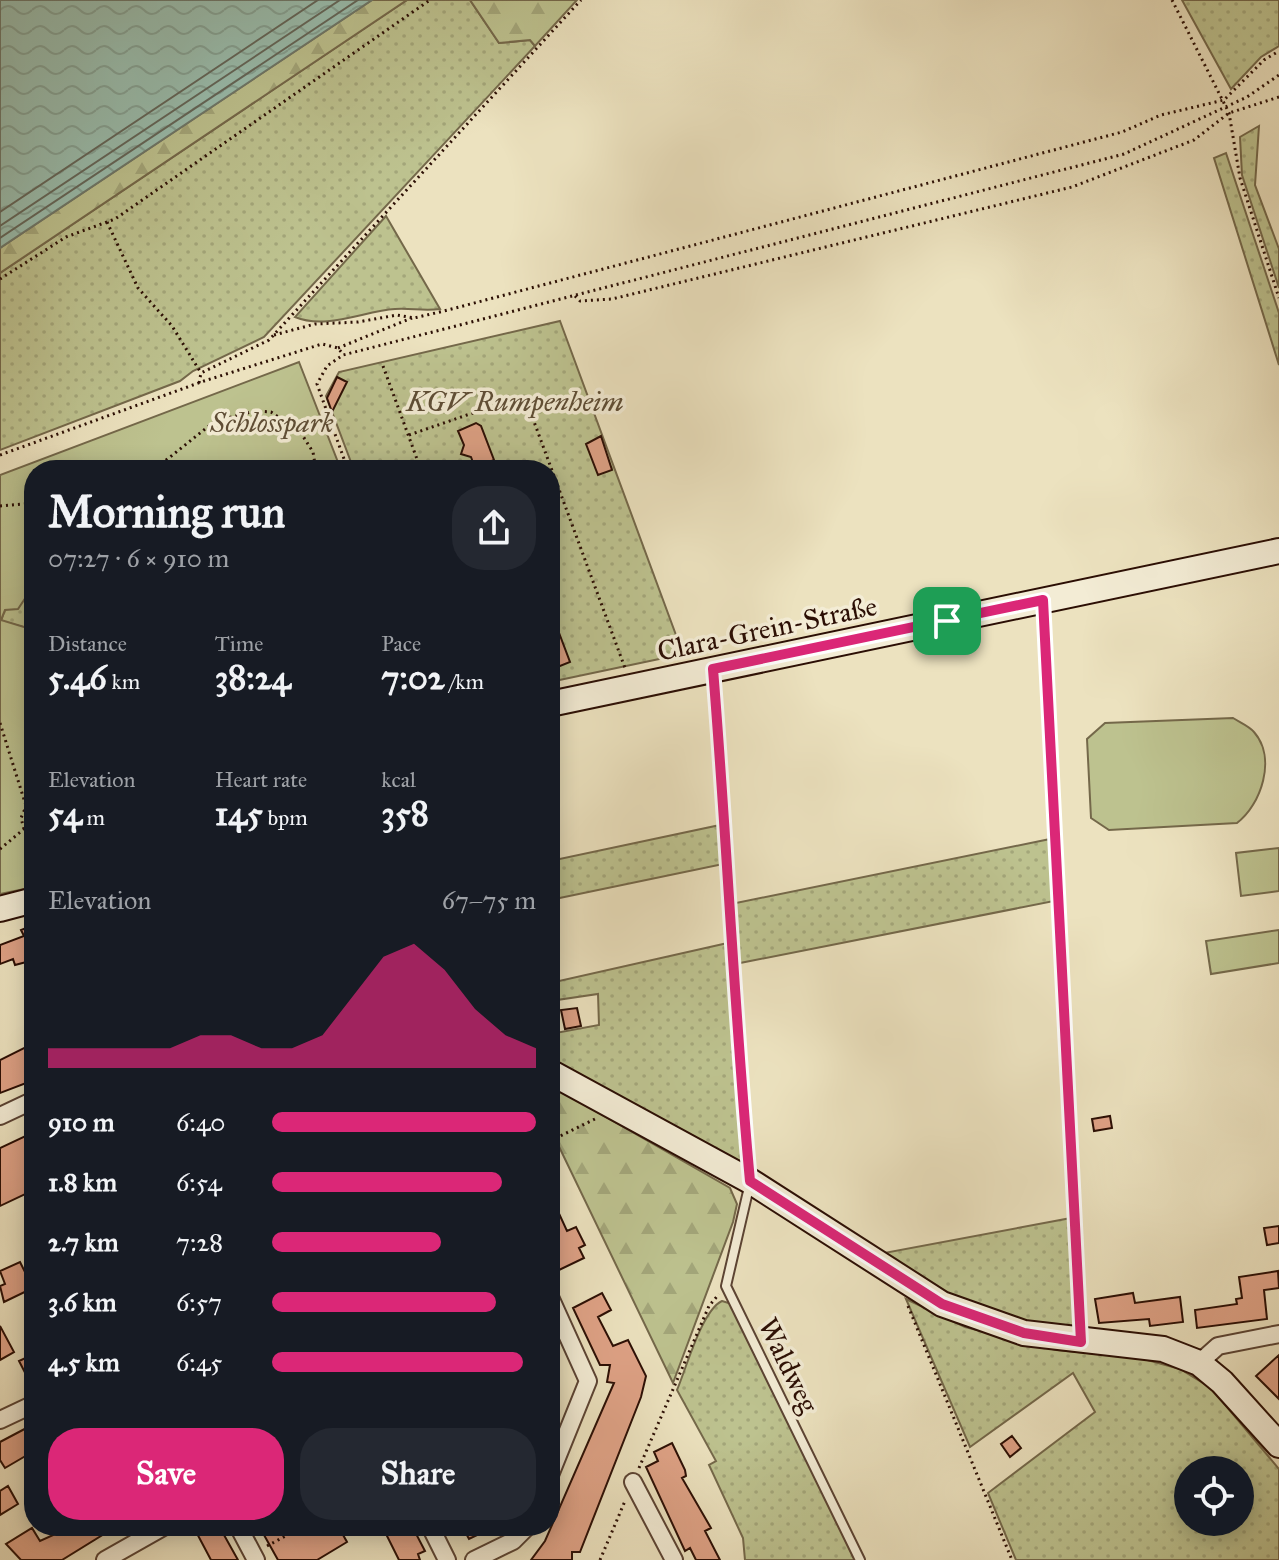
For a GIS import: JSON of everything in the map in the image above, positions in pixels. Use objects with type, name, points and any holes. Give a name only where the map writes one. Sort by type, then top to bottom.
[{"type":"street","name":"Clara-Grein-Straße","points":[[560,702],[1279,551]]},
{"type":"street","points":[[0,909],[24,903]]},
{"type":"street","points":[[560,1077],[750,1181],[907,1284],[979,1319],[1024,1333],[1081,1342],[1163,1349],[1199,1363],[1222,1382],[1279,1445]]},
{"type":"street","points":[[0,1116],[24,1105]]},
{"type":"street","points":[[560,1319],[588,1381],[560,1450]]},
{"type":"street","points":[[1199,1363],[1218,1346],[1279,1334]]},
{"type":"street","points":[[0,1420],[24,1409]]},
{"type":"street","points":[[633,1482],[674,1560]]},
{"type":"street","points":[[105,1560],[147,1536]]},
{"type":"street","points":[[243,1536],[255,1557]]},
{"type":"street","points":[[435,1536],[447,1560]]},
{"type":"street","points":[[474,1560],[518,1536]]},
{"type":"lane","points":[[726,1286],[750,1181]]},
{"type":"lane","name":"Waldweg","points":[[726,1286],[860,1560]]},
{"type":"path","points":[[0,279],[66,237],[107,222],[430,0]]},
{"type":"path","points":[[201,373],[260,345],[274,335],[581,0]]},
{"type":"path","points":[[1172,0],[1229,113],[1240,178],[1279,298]]},
{"type":"path","points":[[0,455],[199,383],[322,344],[338,348],[414,318],[1106,136],[1161,115],[1224,100],[1264,60],[1279,51]]},
{"type":"path","points":[[344,460],[317,384],[327,366],[343,355],[1124,154],[1225,107],[1279,75]]},
{"type":"path","points":[[575,296],[580,301],[612,299],[1072,187],[1194,140],[1229,113],[1279,97]]},
{"type":"path","points":[[107,222],[138,288],[172,326],[201,373],[199,383]]},
{"type":"path","points":[[274,335],[315,324],[358,322],[397,315],[414,318]]},
{"type":"path","points":[[338,348],[343,355]]},
{"type":"path","points":[[383,366],[418,460]]},
{"type":"path","points":[[409,435],[522,396],[548,460]]},
{"type":"path","points":[[166,460],[215,421],[255,411],[271,412],[301,433],[314,460]]},
{"type":"path","points":[[560,493],[631,687]]},
{"type":"path","points":[[0,506],[24,504]]},
{"type":"path","points":[[1043,600],[1081,1342]]},
{"type":"path","points":[[713,669],[732,924],[732,976],[750,1181]]},
{"type":"path","points":[[0,723],[24,799]]},
{"type":"path","points":[[0,849],[24,829],[21,818],[24,814]]},
{"type":"path","points":[[560,1136],[616,1108]]},
{"type":"path","points":[[907,1284],[903,1294],[1012,1560]]},
{"type":"path","points":[[600,1560],[709,1306],[726,1286]]},
{"type":"path","points":[[255,1557],[288,1536]]},
{"type":"green space","points":[[372,0],[407,0],[0,273],[0,248]]},
{"type":"green space","points":[[407,0],[470,0],[499,43],[530,40],[535,46],[264,337],[193,371],[180,381],[0,450],[0,273]]},
{"type":"green space","points":[[470,0],[577,0],[535,46],[530,40],[499,43]]},
{"type":"green space","points":[[1182,0],[1279,0],[1279,46],[1261,57],[1231,89]]},
{"type":"green space","points":[[1259,126],[1255,185],[1279,249],[1279,288],[1242,175],[1240,137]]},
{"type":"green space","points":[[1226,153],[1279,313],[1279,365],[1214,158]]},
{"type":"green space","points":[[386,216],[440,309],[383,310],[319,322],[295,317]]},
{"type":"green space","name":"KGV Rumpenheim","points":[[560,321],[683,654],[560,680],[560,460],[350,460],[326,396],[339,372]]},
{"type":"green space","name":"Schlosspark","points":[[299,362],[337,460],[40,460]]},
{"type":"green space","name":"Schlosspark","points":[[24,466],[24,600],[18,609],[5,610],[1,620],[24,627],[24,889],[0,894],[0,475]]},
{"type":"green space","points":[[24,587],[24,627],[1,621],[5,610]]},
{"type":"green space","points":[[1233,718],[1254,732],[1261,743],[1265,767],[1253,805],[1237,823],[1109,830],[1091,818],[1087,739],[1105,723]]},
{"type":"green space","points":[[720,825],[728,863],[560,898],[560,859]]},
{"type":"green space","points":[[1050,839],[1054,901],[740,963],[731,904]]},
{"type":"green space","points":[[1279,848],[1279,891],[1241,896],[1236,853]]},
{"type":"green space","points":[[1279,930],[1279,963],[1211,974],[1206,941]]},
{"type":"green space","points":[[732,942],[749,1173],[560,1069],[560,1032],[599,1025],[598,994],[560,1000],[560,981]]},
{"type":"green space","points":[[560,1091],[730,1188],[737,1204],[673,1383],[560,1149]]},
{"type":"green space","points":[[1071,1218],[1076,1332],[1025,1325],[926,1287],[884,1253]]},
{"type":"green space","points":[[906,1299],[965,1327],[1056,1350],[1140,1358],[1180,1369],[1211,1388],[1279,1469],[1279,1560],[1016,1560],[988,1493],[1095,1412],[1073,1373],[970,1447]]},
{"type":"green space","points":[[722,1301],[732,1304],[855,1560],[745,1560],[743,1538],[709,1465],[716,1461],[677,1390],[701,1328]]},
{"type":"water","points":[[0,0],[372,0],[0,248]]},
{"type":"building","points":[[337,377],[347,382],[332,412],[327,398]]},
{"type":"building","points":[[476,423],[481,426],[494,460],[472,460],[461,454],[464,445],[458,431]]},
{"type":"building","points":[[601,436],[612,470],[598,475],[586,444]]},
{"type":"building","points":[[560,636],[570,662],[560,666]]},
{"type":"building","points":[[24,936],[24,963],[15,965],[13,959],[0,964],[0,945]]},
{"type":"building","points":[[577,1008],[581,1026],[565,1029],[561,1010]]},
{"type":"building","points":[[24,1048],[24,1084],[0,1093],[0,1060]]},
{"type":"building","points":[[1110,1116],[1112,1128],[1094,1131],[1092,1119]]},
{"type":"building","points":[[24,1137],[24,1195],[0,1206],[0,1148]]},
{"type":"building","points":[[560,1216],[567,1231],[576,1227],[585,1245],[579,1248],[584,1258],[560,1270]]},
{"type":"building","points":[[1279,1226],[1279,1243],[1267,1245],[1264,1228]]},
{"type":"building","points":[[20,1262],[24,1270],[24,1292],[4,1302],[0,1286],[5,1284],[0,1271]]},
{"type":"building","points":[[1278,1271],[1279,1288],[1264,1290],[1267,1319],[1197,1328],[1195,1310],[1237,1304],[1236,1299],[1242,1298],[1239,1277]]},
{"type":"building","points":[[602,1293],[611,1310],[598,1317],[613,1346],[628,1340],[646,1376],[641,1397],[580,1552],[572,1552],[572,1560],[531,1560],[547,1536],[560,1536],[560,1507],[614,1383],[607,1382],[610,1365],[600,1365],[573,1308]]},
{"type":"building","points":[[1133,1293],[1135,1303],[1180,1297],[1183,1322],[1150,1326],[1149,1319],[1099,1323],[1095,1299]]},
{"type":"building","points":[[0,1326],[14,1352],[0,1360]]},
{"type":"building","points":[[1279,1355],[1279,1399],[1256,1376]]},
{"type":"building","points":[[24,1429],[24,1457],[5,1468],[0,1460],[0,1442]]},
{"type":"building","points":[[1012,1436],[1021,1448],[1010,1457],[1001,1444]]},
{"type":"building","points":[[672,1443],[685,1470],[686,1476],[682,1478],[711,1528],[705,1531],[720,1560],[696,1560],[690,1548],[685,1551],[646,1467],[658,1461],[654,1452]]},
{"type":"building","points":[[8,1486],[18,1504],[0,1515],[0,1491]]},
{"type":"building","points":[[24,1533],[24,1536],[37,1536],[40,1541],[51,1536],[101,1536],[62,1560],[21,1560],[6,1544]]},
{"type":"building","points":[[198,1536],[225,1536],[238,1560],[211,1560]]},
{"type":"building","points":[[265,1536],[344,1536],[347,1542],[317,1560],[278,1560]]},
{"type":"building","points":[[387,1536],[417,1536],[425,1551],[418,1554],[420,1560],[399,1560]]},
{"type":"route","points":[[1043,600],[1081,1342],[1024,1333],[942,1304],[750,1181],[732,976],[732,924],[713,669],[947,621],[1043,600]]}]
